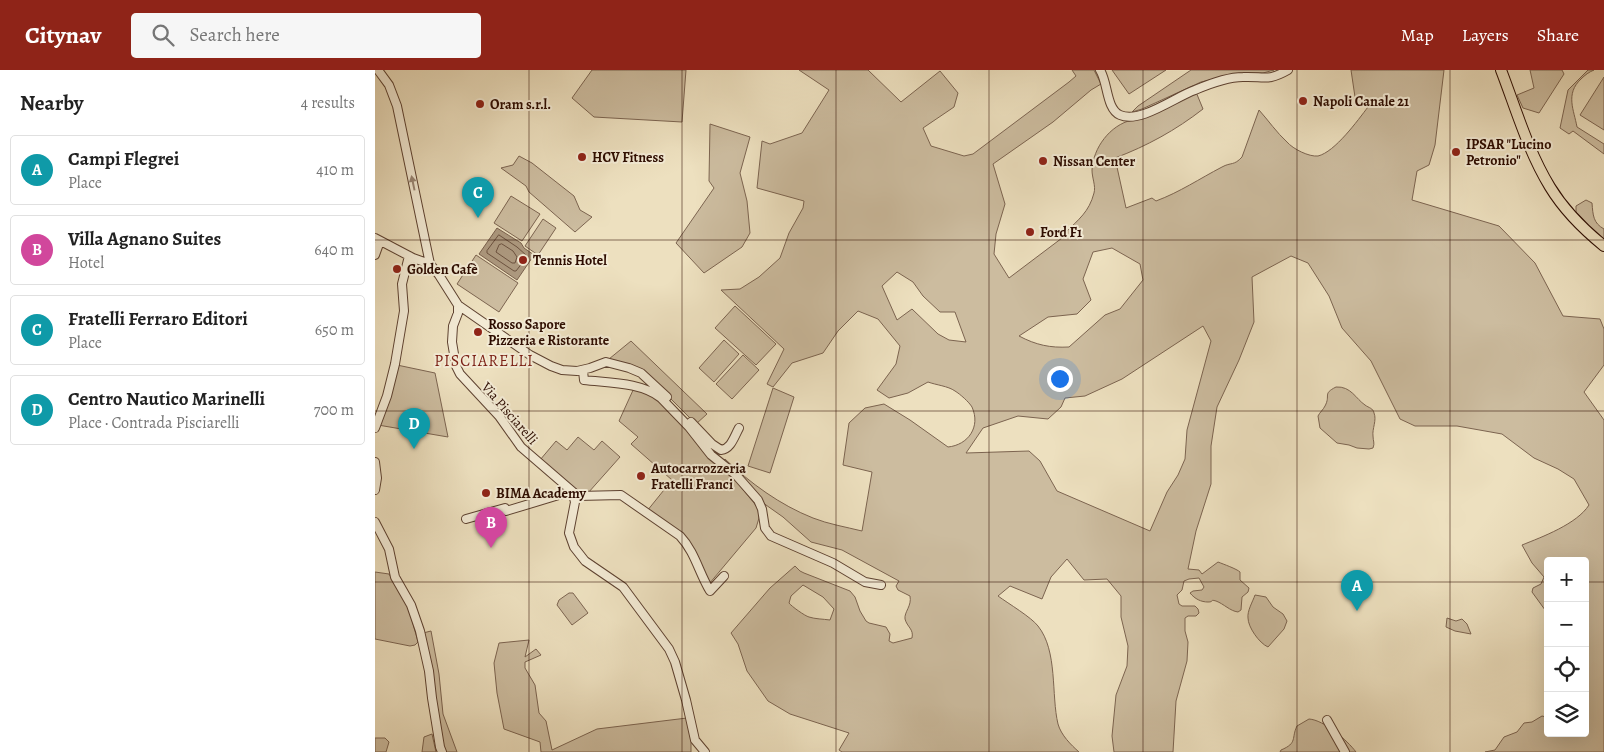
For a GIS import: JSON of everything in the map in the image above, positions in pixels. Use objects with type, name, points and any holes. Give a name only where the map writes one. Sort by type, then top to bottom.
[{"type":"main road","points":[[1501,70],[1535,158],[1550,188],[1571,216],[1604,246]]},
{"type":"street","points":[[378,70],[389,86],[397,106],[430,264],[458,305],[542,362],[562,370],[583,370],[606,362],[641,373],[712,444],[721,450],[727,449],[739,428]]},
{"type":"street","points":[[1101,70],[1106,82],[1109,101],[1115,112],[1131,117],[1144,114],[1204,86],[1243,77],[1270,78],[1287,70]]},
{"type":"street","points":[[375,255],[377,239],[409,256],[430,264]]},
{"type":"street","points":[[375,428],[387,396],[395,364],[404,311],[402,284],[409,256]]},
{"type":"street","name":"Via Pisciarelli","points":[[458,305],[458,313],[453,326],[452,342],[459,374],[499,416],[521,447],[572,491]]},
{"type":"street","points":[[583,370],[583,380],[636,387],[657,394],[689,427],[711,455],[721,465],[736,475],[758,500],[762,509],[765,528],[771,536],[833,563],[865,582],[881,585]]},
{"type":"street","points":[[375,462],[377,478],[375,490]]},
{"type":"street","points":[[466,519],[505,508],[506,511],[572,491]]},
{"type":"street","points":[[572,491],[578,496],[621,495],[680,536],[692,552],[710,591],[724,576]]},
{"type":"street","points":[[572,491],[575,502],[569,533],[574,548],[585,561],[623,587],[669,649],[675,662],[686,700],[695,740],[694,752]]},
{"type":"street","points":[[375,522],[389,549],[395,578],[411,605],[420,631],[429,671],[439,747],[442,752]]},
{"type":"street","points":[[1327,720],[1345,752]]},
{"type":"street","points":[[695,740],[705,752]]},
{"type":"shaded area","points":[[592,70],[686,70],[682,122],[594,117],[572,98]]},
{"type":"shaded area","points":[[799,70],[868,70],[901,102],[940,71],[958,93],[954,107],[923,128],[931,146],[964,156],[973,154],[1069,82],[1076,76],[1072,70],[1094,70],[1101,84],[1091,90],[1053,122],[993,164],[1005,204],[996,234],[994,254],[1009,278],[1066,235],[1065,233],[1086,210],[1092,200],[1094,190],[1093,162],[1099,146],[1110,132],[1124,123],[1196,92],[1203,109],[1161,137],[1115,158],[1126,208],[1152,198],[1156,201],[1222,167],[1237,162],[1242,157],[1259,110],[1293,147],[1310,155],[1318,156],[1325,153],[1346,135],[1368,107],[1355,97],[1351,70],[1444,70],[1435,145],[1429,165],[1417,171],[1412,200],[1499,226],[1535,263],[1563,316],[1600,319],[1604,329],[1604,365],[1584,392],[1604,420],[1604,752],[1485,752],[1495,750],[1504,737],[1517,732],[1524,723],[1532,722],[1542,716],[1544,716],[1544,737],[1589,737],[1589,557],[1544,557],[1544,577],[1532,563],[1522,545],[1568,524],[1589,505],[1574,479],[1534,458],[1502,434],[1457,426],[1415,426],[1400,419],[1371,361],[1342,328],[1329,296],[1308,263],[1291,256],[1252,277],[1254,322],[1217,407],[1211,446],[1211,484],[1196,531],[1188,569],[1199,570],[1202,574],[1218,562],[1240,572],[1240,580],[1249,588],[1248,592],[1242,597],[1241,610],[1238,612],[1216,601],[1203,601],[1194,597],[1190,593],[1202,590],[1204,587],[1199,578],[1184,581],[1182,590],[1177,595],[1179,604],[1182,606],[1195,606],[1199,613],[1196,616],[1185,618],[1185,631],[1188,642],[1187,661],[1176,701],[1173,752],[1114,752],[1112,736],[1116,695],[1127,666],[1128,646],[1121,617],[1121,596],[1107,579],[1084,580],[1067,559],[1051,577],[1042,599],[1010,586],[998,596],[1030,619],[1038,626],[1044,636],[1051,660],[1059,728],[1079,752],[842,752],[839,750],[849,733],[790,714],[768,701],[747,671],[738,644],[731,633],[770,588],[795,566],[804,573],[850,591],[855,597],[866,621],[886,627],[890,634],[889,641],[893,643],[912,638],[912,632],[905,619],[910,596],[898,590],[896,586],[899,581],[842,550],[811,542],[783,517],[766,505],[722,462],[725,459],[766,493],[801,513],[825,522],[862,531],[872,472],[843,465],[849,423],[865,408],[884,404],[948,447],[955,446],[967,439],[974,428],[975,421],[972,407],[952,389],[928,382],[908,393],[889,398],[877,390],[896,364],[900,346],[878,319],[858,311],[838,331],[823,353],[792,363],[773,387],[767,384],[784,349],[721,290],[740,289],[759,277],[780,258],[789,233],[803,208],[804,201],[757,188],[762,141],[770,144],[802,133],[829,90]],"holes":[[[1112,248],[1140,264],[1143,280],[1120,309],[1105,315],[1069,347],[1043,345],[1019,336],[1048,317],[1077,314],[1091,300],[1083,279],[1093,252]],[[897,272],[913,282],[923,296],[940,312],[955,312],[966,342],[949,340],[938,334],[912,309],[897,320],[882,286]],[[1203,326],[1211,341],[1187,430],[1185,459],[1178,475],[1167,492],[1150,531],[1057,491],[1040,461],[1029,451],[966,453],[983,428],[1018,416],[1048,419],[1061,407],[1065,398],[1085,396],[1122,379]],[[803,585],[823,597],[834,609],[830,620],[804,615],[789,603],[791,596]]]},
{"type":"shaded area","points":[[1112,70],[1166,70],[1129,94]]},
{"type":"shaded area","points":[[1191,70],[1274,70],[1263,73],[1240,73],[1201,82],[1132,112]]},
{"type":"shaded area","points":[[1530,70],[1562,70],[1564,74],[1539,113],[1523,108],[1517,95],[1534,88]]},
{"type":"shaded area","points":[[1588,70],[1594,70],[1581,79],[1573,90],[1573,108],[1577,127],[1604,144],[1604,154],[1573,131],[1569,134],[1560,128],[1568,90]]},
{"type":"shaded area","points":[[1604,77],[1604,130],[1580,115]]},
{"type":"shaded area","points":[[710,124],[750,137],[740,173],[747,201],[750,233],[742,247],[704,273],[676,243],[714,188],[709,181]]},
{"type":"shaded area","points":[[519,156],[532,163],[574,196],[580,210],[592,217],[575,232],[529,192],[526,186],[501,168],[513,165]]},
{"type":"shaded area","points":[[511,196],[540,214],[522,241],[494,223]]},
{"type":"shaded area","points":[[1586,200],[1592,203],[1593,215],[1600,227],[1604,229],[1604,241],[1576,212],[1576,206]]},
{"type":"shaded area","points":[[543,219],[556,228],[538,255],[525,246]]},
{"type":"shaded area","points":[[476,255],[518,283],[499,312],[457,284]]},
{"type":"shaded area","points":[[735,306],[776,344],[756,365],[715,328]]},
{"type":"shaded area","points":[[724,340],[739,354],[714,382],[699,368]]},
{"type":"shaded area","points":[[631,341],[707,414],[696,424],[649,377],[609,359]]},
{"type":"shaded area","points":[[743,355],[759,370],[732,399],[716,384]]},
{"type":"shaded area","points":[[397,365],[435,373],[448,437],[378,425]]},
{"type":"shaded area","points":[[1336,387],[1346,389],[1373,410],[1375,419],[1373,448],[1357,448],[1337,443],[1320,428],[1318,416],[1327,402],[1329,391]]},
{"type":"shaded area","points":[[634,388],[660,399],[719,466],[736,481],[758,508],[759,518],[756,528],[709,584],[692,547],[647,511],[672,480],[631,444],[638,437],[619,421]]},
{"type":"shaded area","points":[[773,388],[794,397],[770,473],[748,466]]},
{"type":"shaded area","points":[[578,437],[594,450],[602,441],[620,457],[588,493],[580,492],[540,460],[556,441],[567,450]]},
{"type":"shaded area","points":[[375,572],[389,574],[409,609],[418,642],[415,645],[410,646],[375,639]]},
{"type":"shaded area","points":[[1544,577],[1544,608],[1532,592],[1533,588],[1541,584]]},
{"type":"shaded area","points":[[569,593],[573,593],[588,613],[572,625],[557,605],[559,600]]},
{"type":"shaded area","points":[[1255,595],[1266,597],[1273,607],[1283,614],[1287,621],[1284,629],[1268,647],[1258,638],[1248,622],[1248,612]]},
{"type":"shaded area","points":[[1447,618],[1456,621],[1462,619],[1467,624],[1471,634],[1446,627]]},
{"type":"shaded area","points":[[431,631],[439,674],[443,714],[457,752],[444,752],[423,633]]},
{"type":"shaded area","points":[[529,640],[525,657],[536,649],[541,655],[525,662],[525,668],[535,685],[539,713],[546,721],[552,750],[597,729],[687,718],[691,735],[691,752],[541,752],[540,742],[504,729],[497,693],[494,663],[499,643]]},
{"type":"shaded area","points":[[1309,719],[1315,720],[1335,731],[1356,752],[1280,752],[1292,742],[1297,726]]},
{"type":"shaded area","points":[[432,734],[436,752],[422,752],[424,737]]},
{"type":"shaded area","points":[[375,738],[385,738],[389,742],[386,752],[375,752]]},
{"type":"water","points":[[497,228],[521,243],[524,248],[534,255],[517,280],[479,254]]},
{"type":"place","name":"Napoli Canale 21","points":[[1303,101]]},
{"type":"place","name":"Oram s.r.l.","points":[[480,104]]},
{"type":"place","name":"IPSAR \"Lucino Petronio\"","points":[[1456,152]]},
{"type":"place","name":"HCV Fitness","points":[[582,157]]},
{"type":"place","name":"Nissan Center","points":[[1043,161]]},
{"type":"place","name":"Fratelli Ferraro Editori","points":[[478,218]]},
{"type":"place","name":"Ford F1","points":[[1030,232]]},
{"type":"place","name":"Tennis Hotel","points":[[523,260]]},
{"type":"place","name":"Golden Cafè","points":[[397,269]]},
{"type":"place","name":"Rosso Sapore Pizzeria e Ristorante","points":[[478,332]]},
{"type":"place","name":"Centro Nautico Marinelli","points":[[414,449]]},
{"type":"place","name":"Autocarrozzeria Fratelli Franci","points":[[641,476]]},
{"type":"place","name":"BIMA Academy","points":[[486,493]]},
{"type":"place","name":"Villa Agnano Suites","points":[[491,548]]},
{"type":"place","name":"Campi Flegrei","points":[[1357,611]]},
{"type":"district","name":"PISCIARELLI","points":[[484,360]]}]
